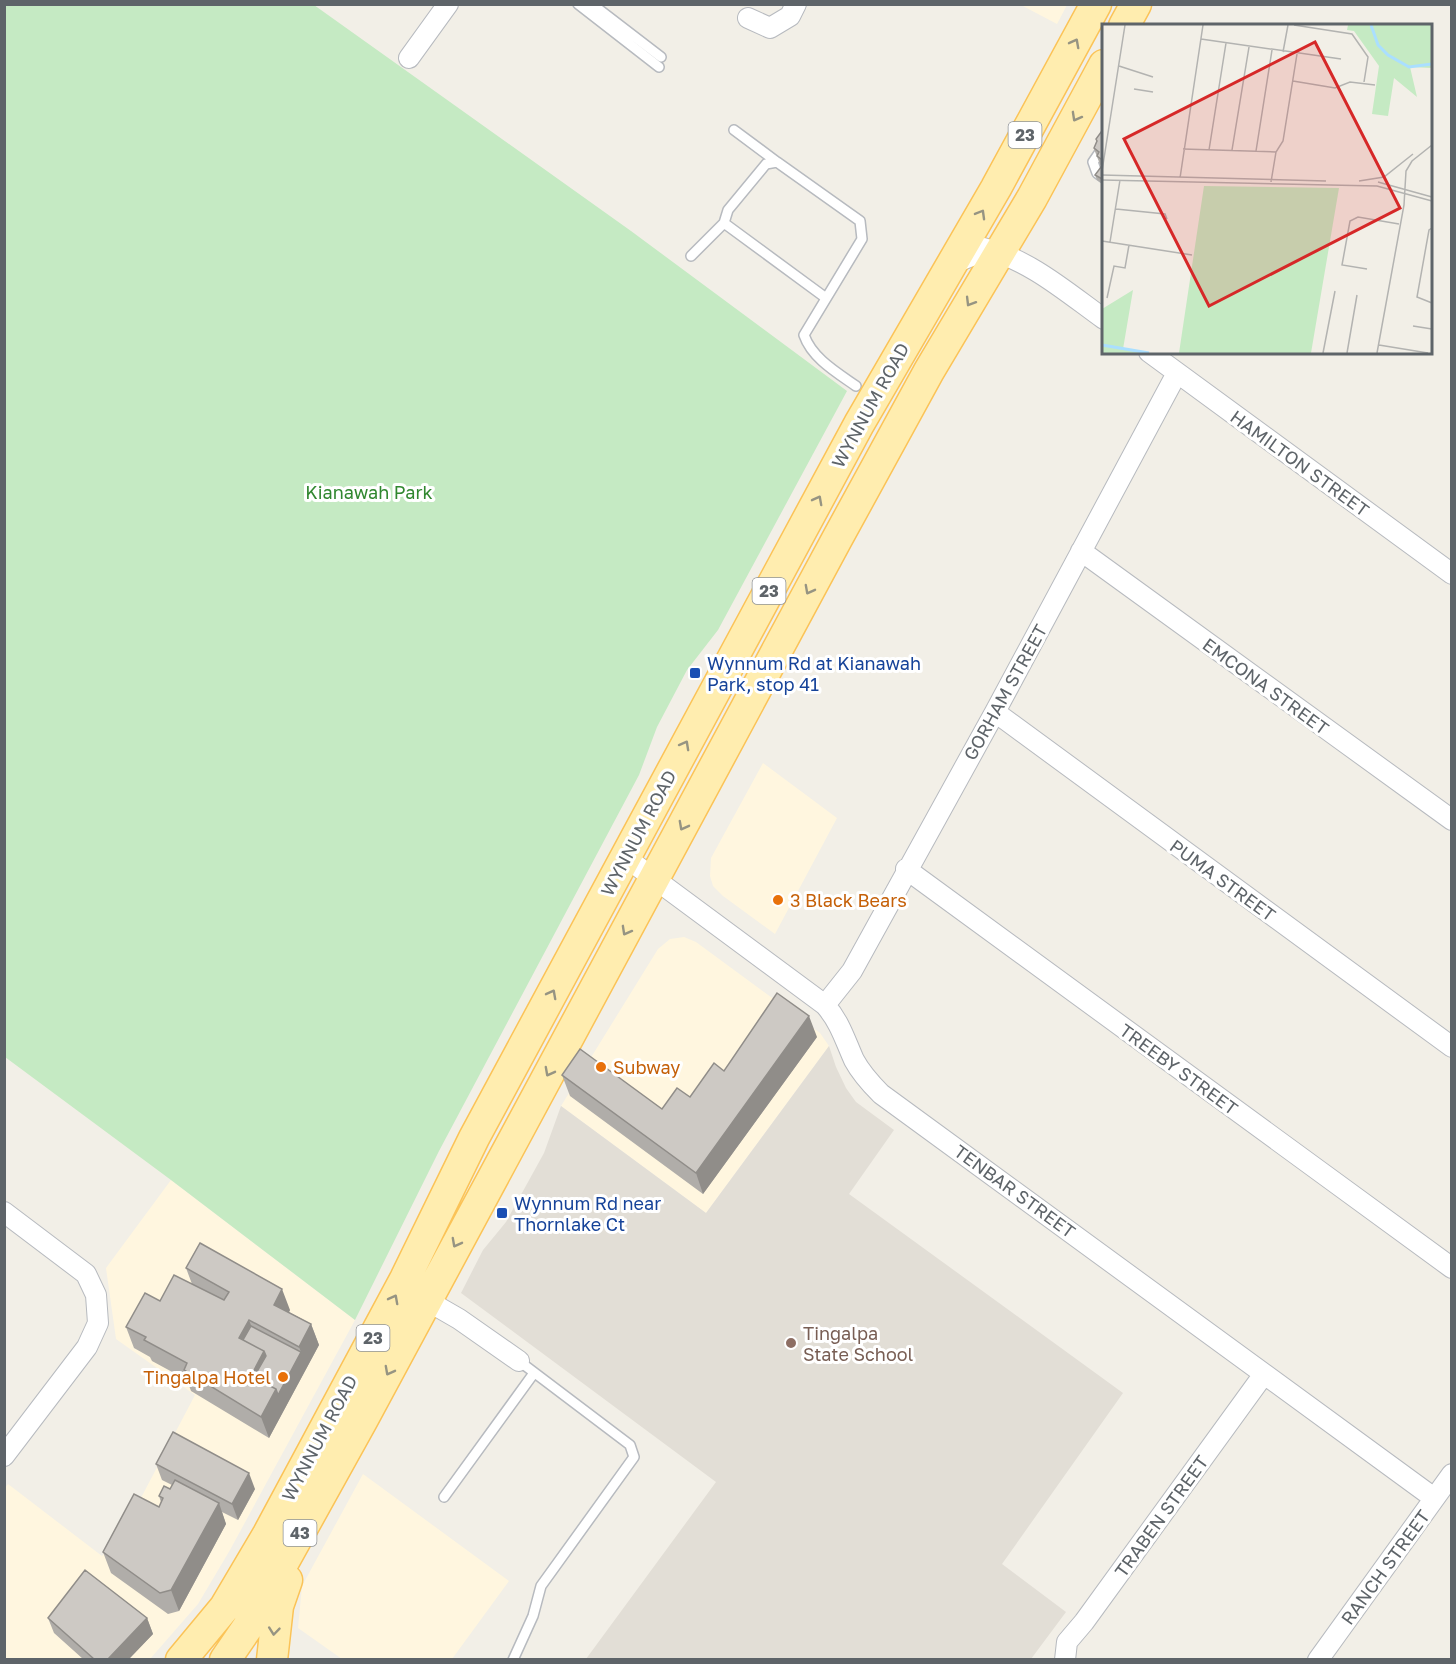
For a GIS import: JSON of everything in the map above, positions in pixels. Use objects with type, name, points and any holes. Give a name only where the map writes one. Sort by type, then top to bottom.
[{"type":"main road","name":"WYNNUM ROAD","points":[[181,1659],[225,1607],[267,1536],[405,1279],[480,1128],[885,376],[996,188],[1096,4]]},
{"type":"main road","points":[[1126,24],[1136,4]]},
{"type":"main road","name":"WYNNUM ROAD","points":[[225,1659],[247,1628],[331,1479],[837,539],[929,371],[1000,252],[1102,69]]},
{"type":"main road","points":[[795,545],[809,552],[837,539]]},
{"type":"main road","name":"23","points":[[272,1659],[275,1620],[281,1593],[311,1533],[331,1479]]},
{"type":"street","points":[[409,58],[448,4]]},
{"type":"street","points":[[748,18],[770,28],[790,16],[796,4]]},
{"type":"street","points":[[952,264],[974,255],[983,248],[1000,252],[1041,272],[1102,318]]},
{"type":"street","name":"HAMILTON STREET","points":[[1152,354],[1452,574]]},
{"type":"street","name":"GORHAM STREET","points":[[825,1005],[852,971],[1177,373]]},
{"type":"street","name":"EMCONA STREET","points":[[1081,551],[1452,820]]},
{"type":"street","name":"PUMA STREET","points":[[994,712],[1452,1047]]},
{"type":"street","name":"TENBAR STREET","points":[[625,858],[825,1005],[842,1028],[863,1074],[881,1094],[1434,1498]]},
{"type":"street","name":"TREEBY STREET","points":[[906,869],[1452,1268]]},
{"type":"street","points":[[4,1212],[86,1274],[96,1295],[98,1323],[87,1347],[4,1456]]},
{"type":"street","points":[[426,1300],[459,1319],[526,1367]]},
{"type":"street","name":"TRABEN STREET","points":[[1065,1659],[1067,1642],[1084,1622],[1264,1374]]},
{"type":"street","name":"RANCH STREET","points":[[1318,1659],[1452,1474]]},
{"type":"lane","points":[[578,4],[660,62],[592,4]]},
{"type":"lane","points":[[734,130],[860,221],[862,238],[804,335],[808,347],[856,386]]},
{"type":"lane","points":[[1102,149],[1093,162],[1097,173],[1102,177]]},
{"type":"lane","points":[[691,256],[724,223],[728,210],[766,164],[777,162]]},
{"type":"lane","points":[[724,223],[826,298]]},
{"type":"lane","points":[[444,1497],[526,1367],[630,1445],[634,1458],[541,1586],[533,1616],[513,1659]]},
{"type":"shaded area","points":[[1021,5],[1067,5],[1057,24]]},
{"type":"shaded area","points":[[763,763],[837,818],[775,934],[723,896],[713,886],[710,876],[711,858]]},
{"type":"shaded area","points":[[684,937],[696,942],[820,1033],[829,1046],[706,1213],[561,1106],[658,949],[670,939]]},
{"type":"shaded area","name":"Tingalpa State School","points":[[829,1046],[846,1088],[856,1102],[894,1130],[849,1194],[1123,1393],[1002,1564],[1066,1612],[1031,1659],[586,1659],[716,1482],[461,1293],[483,1250],[506,1222],[544,1153],[561,1106],[706,1213]]},
{"type":"shaded area","points":[[171,1180],[355,1320],[230,1550],[198,1604],[150,1659],[9,1660],[5,1657],[4,1489],[8,1484],[102,1556],[122,1534],[195,1395],[116,1339],[106,1268]]},
{"type":"shaded area","points":[[363,1474],[509,1581],[452,1659],[342,1659],[298,1628],[302,1586]]},
{"type":"green space","name":"Kianawah Park","points":[[5,4],[314,5],[631,231],[847,391],[718,630],[687,670],[657,727],[639,775],[439,1151],[355,1320],[5,1057]]},
{"type":"building","points":[[1102,131],[1102,160],[1097,156],[1099,152],[1094,148],[1096,139]]},
{"type":"building","points":[[1101,167],[1102,168],[1102,179],[1095,175]]},
{"type":"building","points":[[777,993],[809,1016],[696,1173],[562,1075],[580,1049],[662,1109],[677,1088],[690,1097],[714,1063],[724,1071]]},
{"type":"building","points":[[200,1243],[282,1289],[274,1305],[311,1324],[299,1347],[249,1320],[239,1338],[264,1351],[251,1376],[276,1389],[261,1417],[184,1370],[187,1363],[144,1340],[146,1337],[126,1327],[145,1293],[160,1301],[174,1275],[224,1300],[229,1292],[186,1268]]},
{"type":"building","points":[[251,1326],[301,1352],[278,1395],[276,1389],[254,1377],[266,1356],[264,1351],[243,1340]]},
{"type":"building","points":[[173,1432],[249,1473],[232,1504],[156,1464]]},
{"type":"building","points":[[175,1480],[219,1503],[171,1590],[160,1593],[103,1552],[134,1494],[159,1507],[163,1498],[159,1496],[164,1486],[170,1489]]},
{"type":"building","points":[[85,1570],[147,1618],[108,1659],[94,1659],[48,1618]]},
{"type":"place","name":"Wynnum Rd at Kianawah Park, stop 41","points":[[695,673]]},
{"type":"place","name":"3 Black Bears","points":[[778,900]]},
{"type":"place","name":"Subway","points":[[601,1067]]},
{"type":"place","name":"Wynnum Rd near Thornlake Ct","points":[[502,1213]]},
{"type":"place","name":"Tingalpa State School","points":[[791,1343]]},
{"type":"place","name":"Tingalpa Hotel","points":[[283,1377]]}]
